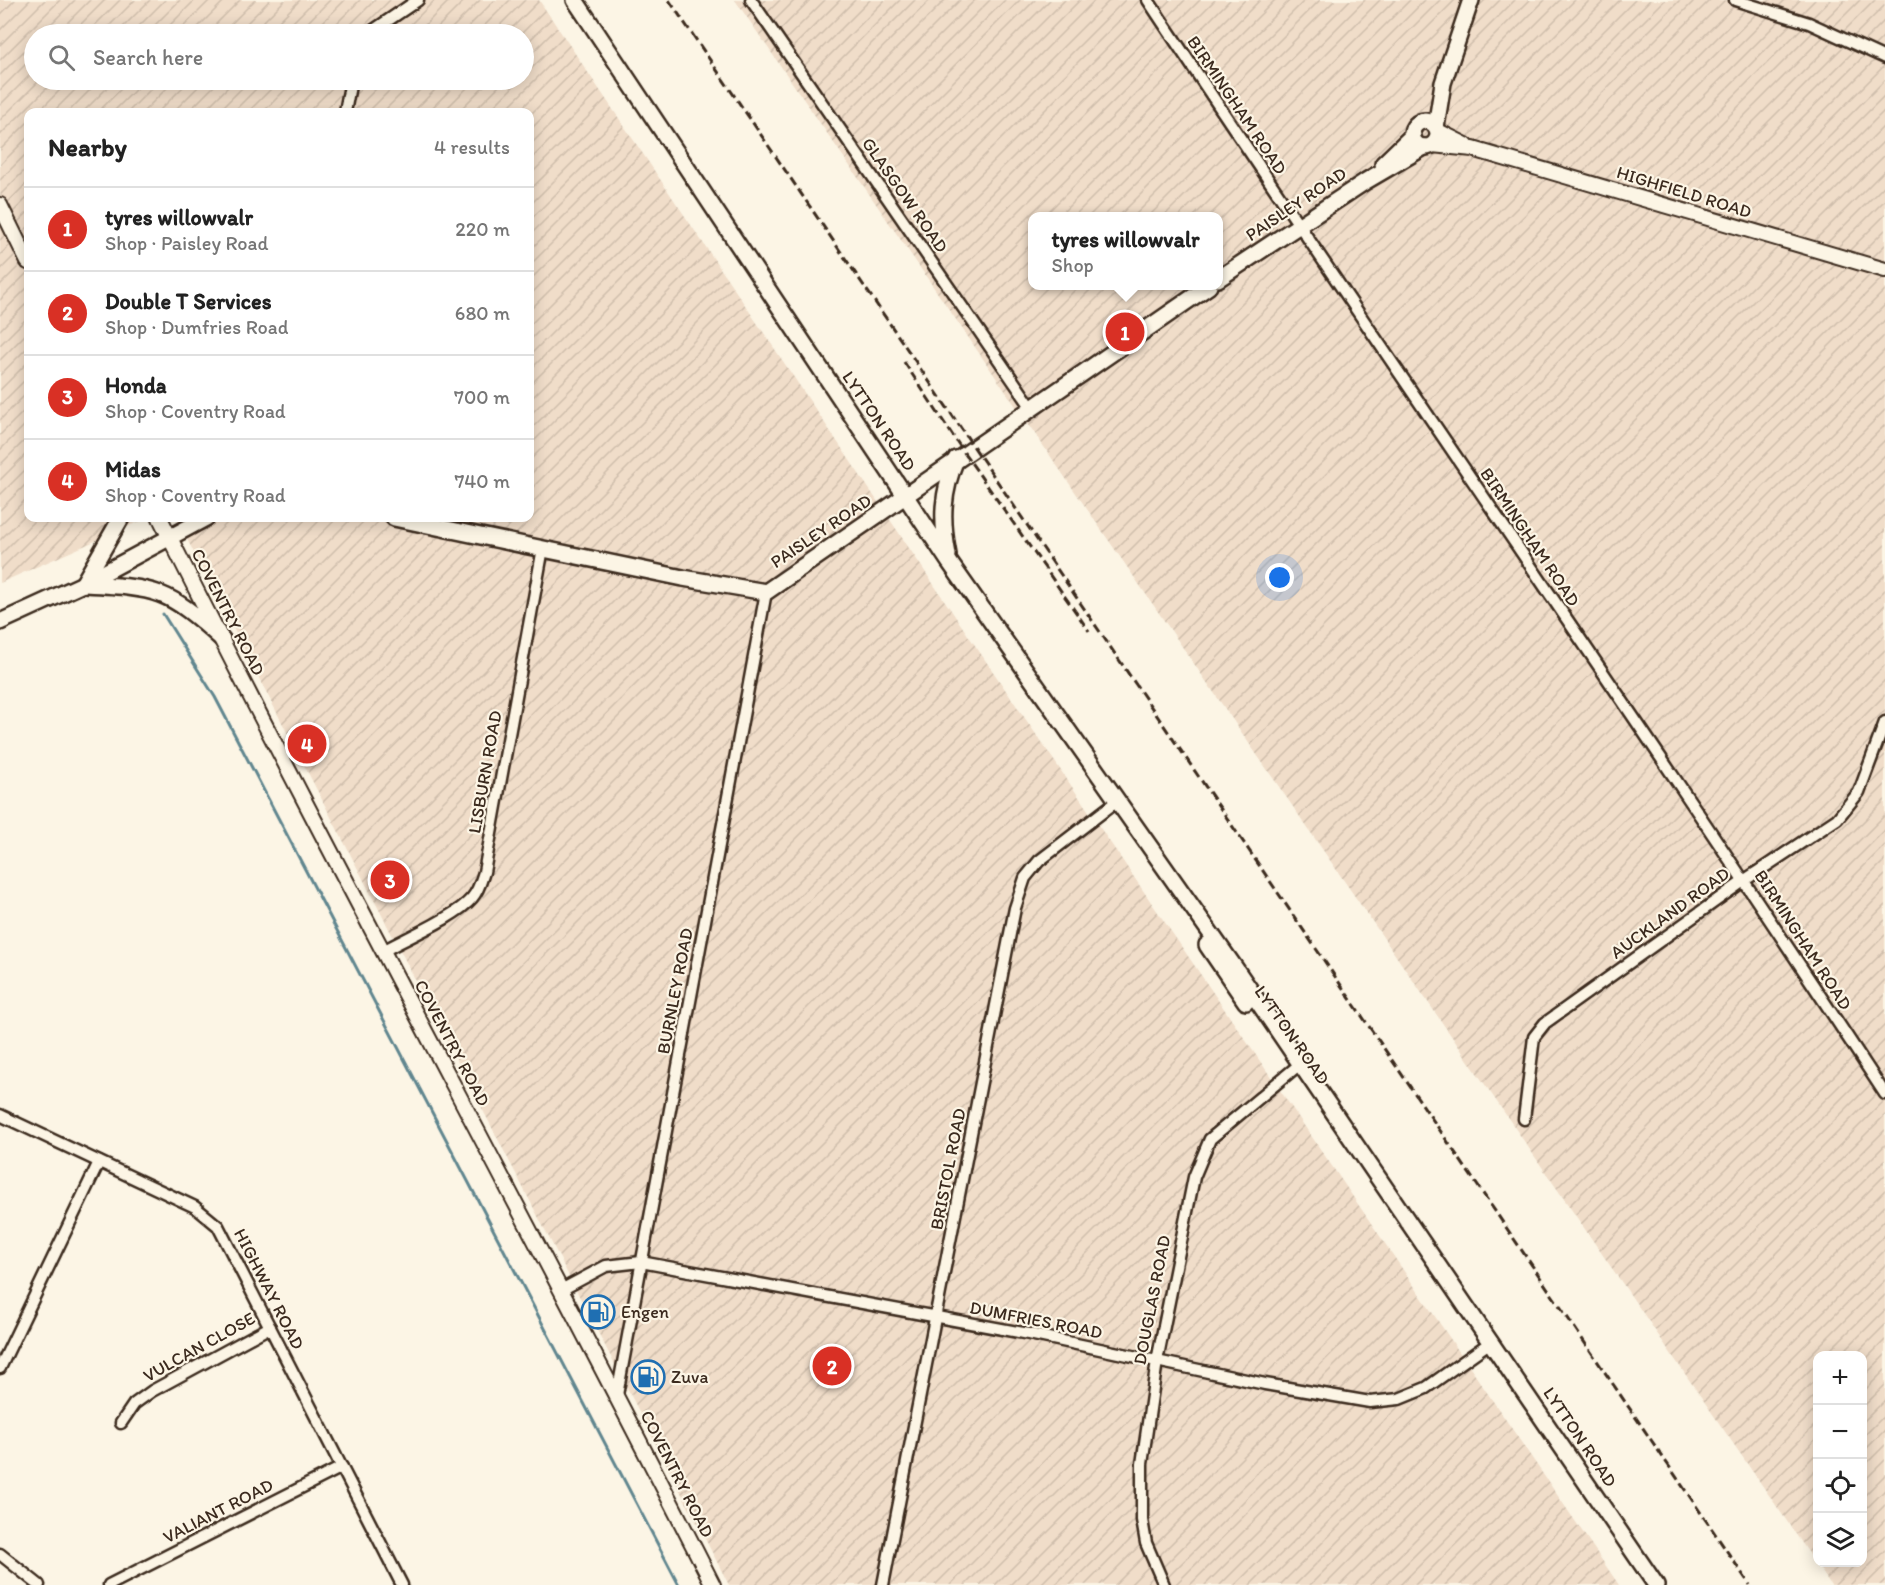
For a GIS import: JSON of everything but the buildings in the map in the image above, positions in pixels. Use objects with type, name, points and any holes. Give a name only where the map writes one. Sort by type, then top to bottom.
[{"type":"main road","name":"LYTTON ROAD","points":[[575,0],[950,563],[1157,860],[1170,874],[1297,1067],[1492,1341],[1656,1585]]},
{"type":"main road","name":"PAISLEY ROAD","points":[[1223,276],[1366,181],[1427,134],[1471,0]]},
{"type":"main road","name":"PAISLEY ROAD","points":[[414,522],[683,578],[765,592],[1202,290]]},
{"type":"main road","points":[[950,563],[942,513],[948,479],[956,459]]},
{"type":"main road","points":[[83,585],[118,522]]},
{"type":"main road","points":[[0,622],[83,585],[198,522]]},
{"type":"main road","points":[[83,585],[140,587],[159,592],[185,606],[222,639]]},
{"type":"street","points":[[383,24],[418,0]]},
{"type":"street","name":"GLASGOW ROAD","points":[[751,0],[1032,408]]},
{"type":"street","name":"BIRMINGHAM ROAD","points":[[1148,0],[1298,226],[1744,880],[1885,1094]]},
{"type":"street","points":[[1735,0],[1809,23],[1885,58]]},
{"type":"street","points":[[346,108],[349,90]]},
{"type":"street","name":"HIGHFIELD ROAD","points":[[1427,134],[1885,270]]},
{"type":"street","points":[[0,205],[24,254]]},
{"type":"street","name":"COVENTRY ROAD","points":[[162,522],[268,734],[563,1289],[713,1585]]},
{"type":"street","name":"LISBURN ROAD","points":[[383,951],[459,909],[471,899],[479,887],[484,872],[543,548]]},
{"type":"street","name":"BURNLEY ROAD","points":[[617,1395],[765,592]]},
{"type":"street","name":"AUCKLAND ROAD","points":[[1524,1119],[1531,1050],[1534,1037],[1545,1023],[1744,880],[1830,825],[1853,803],[1866,776],[1885,722]]},
{"type":"street","name":"BRISTOL ROAD","points":[[883,1585],[1016,908],[1025,878],[1039,861],[1117,801]]},
{"type":"street","name":"DOUGLAS ROAD","points":[[1164,1585],[1146,1543],[1142,1520],[1142,1464],[1157,1361],[1194,1177],[1210,1139],[1219,1129],[1297,1067]]},
{"type":"street","name":"HIGHWAY ROAD","points":[[0,1115],[210,1217],[218,1226],[402,1585]]},
{"type":"street","points":[[0,1368],[99,1162]]},
{"type":"street","name":"DUMFRIES ROAD","points":[[563,1289],[606,1266],[641,1262],[1370,1402],[1399,1399],[1426,1388],[1492,1341]]},
{"type":"street","name":"VULCAN CLOSE","points":[[121,1423],[134,1404],[152,1391],[270,1327]]},
{"type":"street","name":"VALIANT ROAD","points":[[109,1585],[342,1467]]},
{"type":"street","points":[[0,1554],[39,1585]]},
{"type":"shaded area","points":[[0,0],[539,0],[957,619],[1619,1585],[729,1585],[178,522],[534,522],[534,108],[24,108],[24,522],[138,522],[0,583]]},
{"type":"shaded area","points":[[735,0],[1885,0],[1885,1585],[1831,1585],[1819,1567],[1867,1567],[1867,1351],[1813,1351],[1813,1559]]},
{"type":"waterway","points":[[163,614],[215,697],[679,1585]]},
{"type":"railway","points":[[669,0],[1750,1585]]},
{"type":"railway","points":[[904,362],[965,454],[1089,631]]},
{"type":"place","name":"tyres willowvalr","points":[[1125,332]]},
{"type":"place","name":"Midas","points":[[307,744]]},
{"type":"place","name":"Honda","points":[[390,880]]},
{"type":"place","name":"Engen","points":[[598,1312]]},
{"type":"place","name":"Double T Services","points":[[832,1366]]},
{"type":"place","name":"Zuva","points":[[648,1377]]}]
